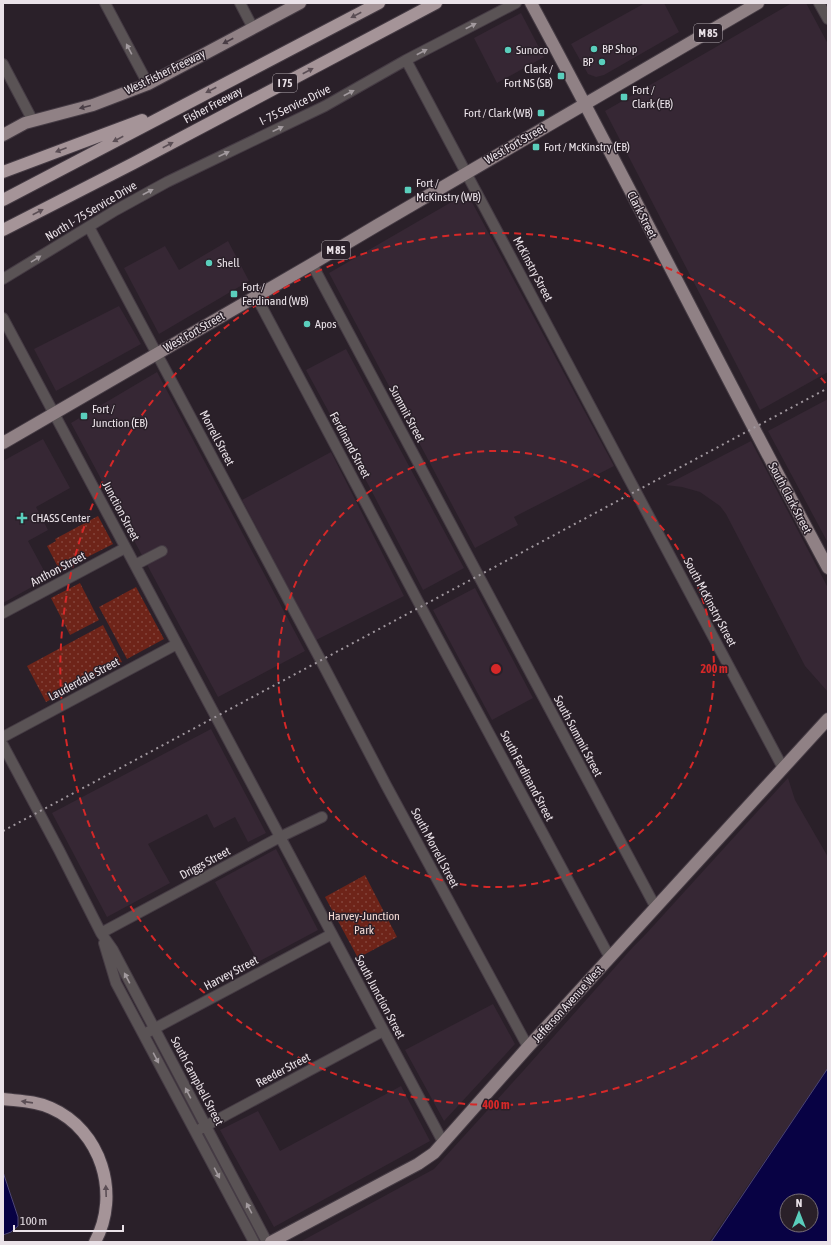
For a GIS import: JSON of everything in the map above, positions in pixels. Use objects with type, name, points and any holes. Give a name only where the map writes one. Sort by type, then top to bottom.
[{"type":"highway","name":"Fisher Freeway","points":[[3,200],[379,3]]},
{"type":"highway","name":"Fisher Freeway","points":[[3,230],[134,163],[436,3]]},
{"type":"highway","points":[[3,172],[190,102]]},
{"type":"highway","points":[[3,1099],[33,1103],[52,1108],[66,1116],[78,1126],[92,1144],[104,1172],[107,1192],[103,1222],[95,1242]]},
{"type":"main road","name":"West Fisher Freeway","points":[[3,135],[25,123],[93,105],[148,84],[300,3]]},
{"type":"main road","name":"Clark Street","points":[[531,3],[585,104],[753,429]]},
{"type":"main road","name":"West Fort Street","points":[[3,443],[312,264],[751,5]]},
{"type":"main road","name":"South Clark Street","points":[[753,429],[828,568]]},
{"type":"main road","name":"Jefferson Avenue West","points":[[271,1242],[418,1164],[434,1152],[828,719]]},
{"type":"street","points":[[105,3],[148,84]]},
{"type":"street","points":[[240,3],[253,28]]},
{"type":"street","points":[[406,60],[516,3]]},
{"type":"street","points":[[819,3],[828,19]]},
{"type":"street","name":"I- 75 Service Drive","points":[[193,169],[325,106],[406,60]]},
{"type":"street","name":"McKinstry Street","points":[[406,60],[635,491]]},
{"type":"street","points":[[3,64],[33,121]]},
{"type":"street","name":"North I- 75 Service Drive","points":[[3,280],[140,196],[193,169]]},
{"type":"street","name":"Morrell Street","points":[[89,227],[321,661]]},
{"type":"street","name":"Summit Street","points":[[312,264],[478,576]]},
{"type":"street","name":"Ferdinand Street","points":[[256,296],[421,607]]},
{"type":"street","name":"Junction Street","points":[[3,318],[216,716]]},
{"type":"street","name":"South McKinstry Street","points":[[635,491],[784,768]]},
{"type":"street","name":"Anthon Street","points":[[3,613],[125,548]]},
{"type":"street","points":[[135,565],[162,551]]},
{"type":"street","name":"South Summit Street","points":[[478,576],[656,908]]},
{"type":"street","name":"South Ferdinand Street","points":[[421,607],[610,958]]},
{"type":"street","name":"Lauderdale Street","points":[[3,737],[177,644]]},
{"type":"street","name":"South Morrell Street","points":[[321,661],[386,785],[528,1047]]},
{"type":"street","name":"South Junction Street","points":[[216,716],[443,1142]]},
{"type":"street","name":"South Campbell Street","points":[[3,745],[39,812],[100,933],[116,983],[254,1242]]},
{"type":"street","name":"Driggs Street","points":[[100,933],[322,817]]},
{"type":"street","name":"South Campbell Street","points":[[100,933],[113,950],[267,1242]]},
{"type":"street","name":"Harvey Street","points":[[144,1035],[332,934]]},
{"type":"street","name":"Reeder Street","points":[[195,1131],[383,1031]]},
{"type":"shaded area","points":[[645,3],[664,3],[679,32],[604,75],[596,77],[588,74],[571,44]]},
{"type":"shaded area","points":[[792,3],[806,3],[828,44],[828,372],[760,410],[605,111]]},
{"type":"shaded area","points":[[521,13],[544,57],[497,83],[474,38]]},
{"type":"shaded area","points":[[467,193],[614,466],[514,517],[518,525],[475,548],[329,273]]},
{"type":"shaded area","points":[[228,241],[249,281],[159,334],[124,268],[165,246],[179,270]]},
{"type":"shaded area","points":[[119,306],[141,344],[56,391],[34,349]]},
{"type":"shaded area","points":[[346,349],[464,568],[423,590],[306,370]]},
{"type":"shaded area","points":[[157,372],[305,651],[218,697],[71,423]]},
{"type":"shaded area","points":[[828,399],[828,543],[768,431]]},
{"type":"shaded area","name":"CHASS Center","points":[[43,439],[70,488],[36,507],[48,530],[28,541],[48,578],[3,603],[3,461]]},
{"type":"shaded area","points":[[751,441],[828,588],[828,692],[805,666],[726,514],[720,506],[700,492],[682,487],[666,485]]},
{"type":"shaded area","points":[[331,452],[404,596],[316,640],[242,500]]},
{"type":"shaded area","points":[[475,588],[533,698],[492,720],[433,610]]},
{"type":"shaded area","points":[[211,729],[266,833],[248,842],[235,817],[214,828],[207,814],[148,844],[170,883],[107,917],[52,813]]},
{"type":"shaded area","points":[[788,778],[795,800],[828,857],[828,1068],[709,1242],[300,1242],[434,1169],[633,947]]},
{"type":"shaded area","points":[[276,849],[318,930],[258,962],[215,882]]},
{"type":"shaded area","points":[[493,1004],[515,1044],[444,1121],[405,1050]]},
{"type":"shaded area","points":[[828,1068],[828,1242],[711,1242]]},
{"type":"shaded area","points":[[401,1086],[430,1141],[274,1227],[220,1130],[258,1111],[280,1151]]},
{"type":"shaded area","points":[[3,1172],[18,1217],[18,1226],[11,1232],[3,1235]]},
{"type":"green space","points":[[98,516],[113,544],[60,571],[47,546],[56,541],[55,539]]},
{"type":"green space","points":[[80,583],[99,620],[70,635],[51,598]]},
{"type":"green space","points":[[136,587],[164,639],[127,659],[99,607]]},
{"type":"green space","points":[[103,625],[122,662],[46,702],[27,666]]},
{"type":"green space","name":"Harvey-Junction Park","points":[[365,875],[397,937],[358,958],[325,897]]},
{"type":"railway","points":[[3,831],[828,388]]},
{"type":"place","name":"BP Shop","points":[[594,49]]},
{"type":"place","name":"Sunoco","points":[[508,50]]},
{"type":"place","name":"BP","points":[[602,62]]},
{"type":"place","name":"Clark / Fort NS (SB)","points":[[561,76]]},
{"type":"place","name":"Fort / Clark (EB)","points":[[624,97]]},
{"type":"place","name":"Fort / Clark (WB)","points":[[541,113]]},
{"type":"place","name":"Fort / McKinstry (EB)","points":[[536,147]]},
{"type":"place","name":"Fort / McKinstry (WB)","points":[[408,190]]},
{"type":"place","name":"Shell","points":[[209,263]]},
{"type":"place","name":"Fort / Ferdinand (WB)","points":[[234,294]]},
{"type":"place","name":"Apos","points":[[307,324]]},
{"type":"place","name":"Fort / Junction (EB)","points":[[84,416]]},
{"type":"place","name":"CHASS Center","points":[[22,518]]}]
